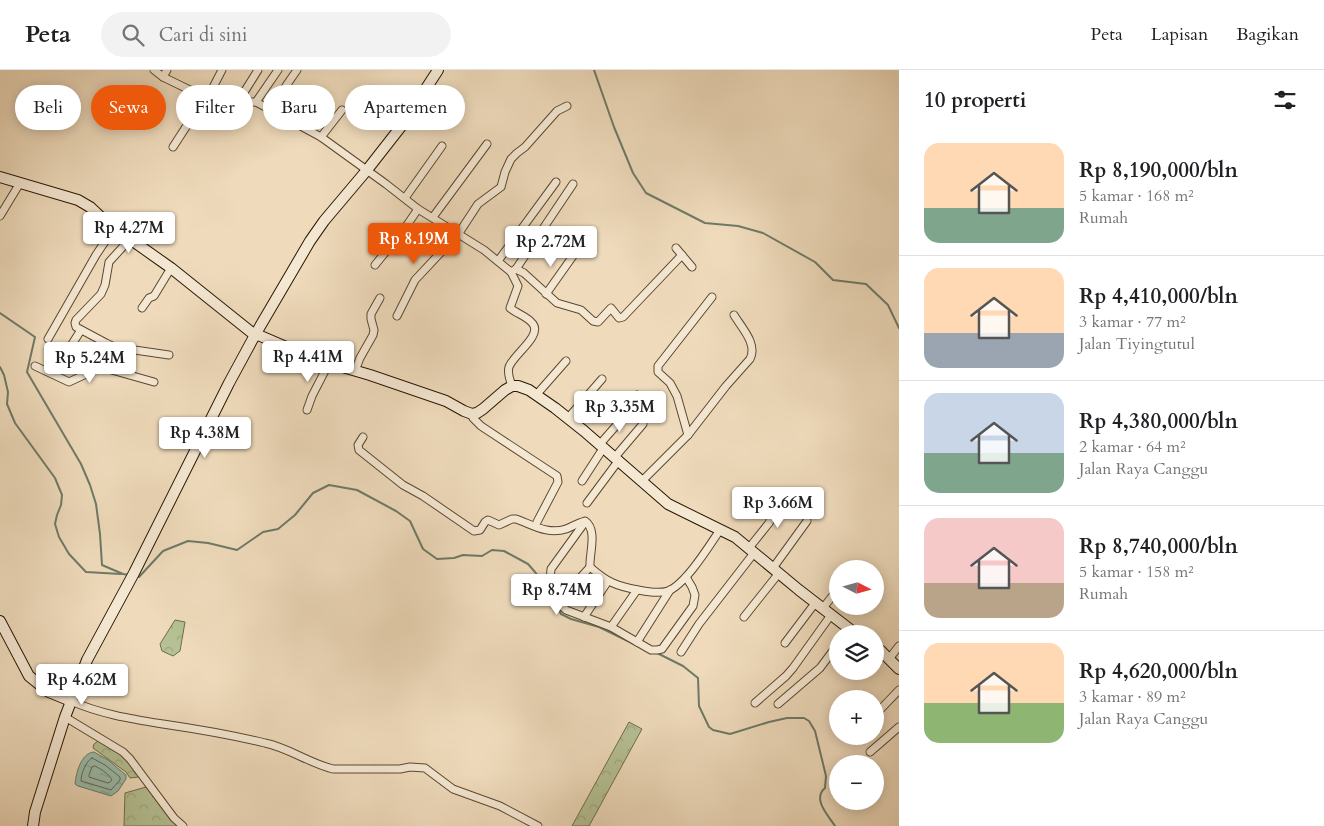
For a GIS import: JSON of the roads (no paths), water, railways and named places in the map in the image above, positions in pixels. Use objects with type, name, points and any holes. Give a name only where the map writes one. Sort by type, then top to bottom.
[{"type":"street","points":[[154,70],[165,74],[183,85]]},
{"type":"street","points":[[214,85],[222,70]]},
{"type":"street","points":[[249,85],[258,70]]},
{"type":"street","points":[[263,106],[256,102],[278,70]]},
{"type":"street","points":[[287,85],[297,70]]},
{"type":"street","points":[[33,826],[35,812],[70,701],[87,660],[134,573],[218,404],[255,335],[315,234],[334,207],[367,170],[403,124],[438,70]]},
{"type":"street","points":[[397,316],[416,280],[459,233],[478,204],[501,187],[505,172],[516,152],[525,147],[557,111],[567,106]]},
{"type":"street","points":[[321,138],[342,110]]},
{"type":"street","points":[[173,147],[185,130]]},
{"type":"street","points":[[307,130],[367,170],[418,209],[459,233],[514,271],[524,273],[557,303],[580,310],[593,321],[598,322],[610,308],[619,318],[623,316],[682,255]]},
{"type":"street","points":[[433,218],[487,144]]},
{"type":"street","points":[[405,198],[442,146]]},
{"type":"street","points":[[0,177],[78,200],[90,207],[114,228],[170,268],[255,335],[329,363],[446,401],[472,414],[483,409],[512,386],[518,386],[536,394],[617,458],[657,495],[675,508],[735,537],[842,625]]},
{"type":"street","points":[[498,261],[556,182]]},
{"type":"street","points":[[0,216],[20,183]]},
{"type":"street","points":[[512,386],[509,372],[510,366],[531,339],[535,329],[534,324],[510,308],[518,286],[514,271],[573,184]]},
{"type":"street","points":[[375,265],[418,209]]},
{"type":"street","points":[[48,339],[96,254],[114,228]]},
{"type":"street","points":[[130,239],[109,262],[105,285],[100,294],[76,320],[76,327],[114,347],[169,355]]},
{"type":"street","points":[[676,248],[692,267]]},
{"type":"street","points":[[546,294],[573,256]]},
{"type":"street","points":[[142,308],[149,298],[154,296],[170,268]]},
{"type":"street","points":[[688,435],[677,396],[670,383],[658,372],[658,366],[712,296]]},
{"type":"street","points":[[355,371],[373,335],[371,314],[380,298]]},
{"type":"street","points":[[642,481],[688,435],[753,354],[750,342],[734,315]]},
{"type":"street","points":[[54,374],[81,330]]},
{"type":"street","points":[[536,394],[566,361]]},
{"type":"street","points":[[307,410],[329,363]]},
{"type":"street","points":[[35,366],[69,382],[101,367],[154,382]]},
{"type":"street","points":[[568,418],[602,379]]},
{"type":"street","points":[[582,481],[602,446],[636,403],[637,395]]},
{"type":"street","points":[[472,414],[473,418],[481,426],[557,476],[558,482],[537,522]]},
{"type":"street","points":[[588,503],[617,458],[643,424]]},
{"type":"street","points":[[364,438],[358,445],[359,450],[404,485],[424,496],[474,531],[480,530],[488,520],[499,525],[516,519],[550,531],[559,531],[585,521]]},
{"type":"street","points":[[681,652],[769,523],[782,493]]},
{"type":"street","points":[[558,602],[590,568],[592,537],[590,526],[585,521]]},
{"type":"street","points":[[585,521],[551,569],[552,593],[566,610],[611,627],[651,650],[662,649],[695,601],[692,587],[686,578]]},
{"type":"street","points":[[744,618],[807,521]]},
{"type":"street","points":[[638,642],[670,590],[686,578],[720,530]]},
{"type":"street","points":[[590,568],[616,585],[658,592],[670,590]]},
{"type":"street","points":[[584,617],[608,581]]},
{"type":"street","points":[[611,627],[637,590]]},
{"type":"street","points":[[785,643],[829,600]]},
{"type":"street","points":[[755,703],[789,672],[823,608]]},
{"type":"street","points":[[0,621],[30,676],[49,692],[90,709],[107,714],[204,730],[267,743],[323,767],[333,769],[425,768],[453,789],[500,806],[538,826]]},
{"type":"street","points":[[889,659],[899,646]]},
{"type":"street","points":[[884,655],[899,670]]},
{"type":"street","points":[[778,704],[820,668],[829,656]]},
{"type":"street","points":[[884,705],[899,690]]},
{"type":"street","points":[[65,717],[122,752],[142,774],[174,818],[183,826]]},
{"type":"street","points":[[870,752],[899,727]]},
{"type":"water","points":[[94,752],[108,760],[126,775],[126,779],[118,791],[111,796],[75,784],[78,769],[83,760],[89,753]]},
{"type":"waterway","points":[[594,70],[633,173],[646,193],[705,223],[738,226],[763,233],[815,262],[833,280],[866,284],[888,305],[899,328]]},
{"type":"waterway","points":[[0,313],[35,337],[27,372],[81,464],[90,485],[96,504],[102,565],[129,575]]},
{"type":"waterway","points":[[0,367],[8,392],[7,404],[15,423],[55,478],[62,495],[55,524],[59,537],[69,554],[86,572],[121,574]]},
{"type":"waterway","points":[[136,576],[139,577],[163,551],[188,541],[208,543],[237,550],[263,532],[278,529],[295,515],[313,493],[329,485],[357,490],[396,511],[410,521],[423,549],[437,559],[454,558],[463,555],[482,556],[492,550],[504,551],[528,564],[549,591]]},
{"type":"waterway","points":[[556,604],[561,614],[599,627],[634,644]]},
{"type":"waterway","points":[[657,653],[683,666],[698,678],[699,706],[709,727],[713,730],[730,734],[787,718],[804,718],[809,721],[815,731],[826,776],[825,788],[821,792],[820,797],[822,807],[835,826]]}]
